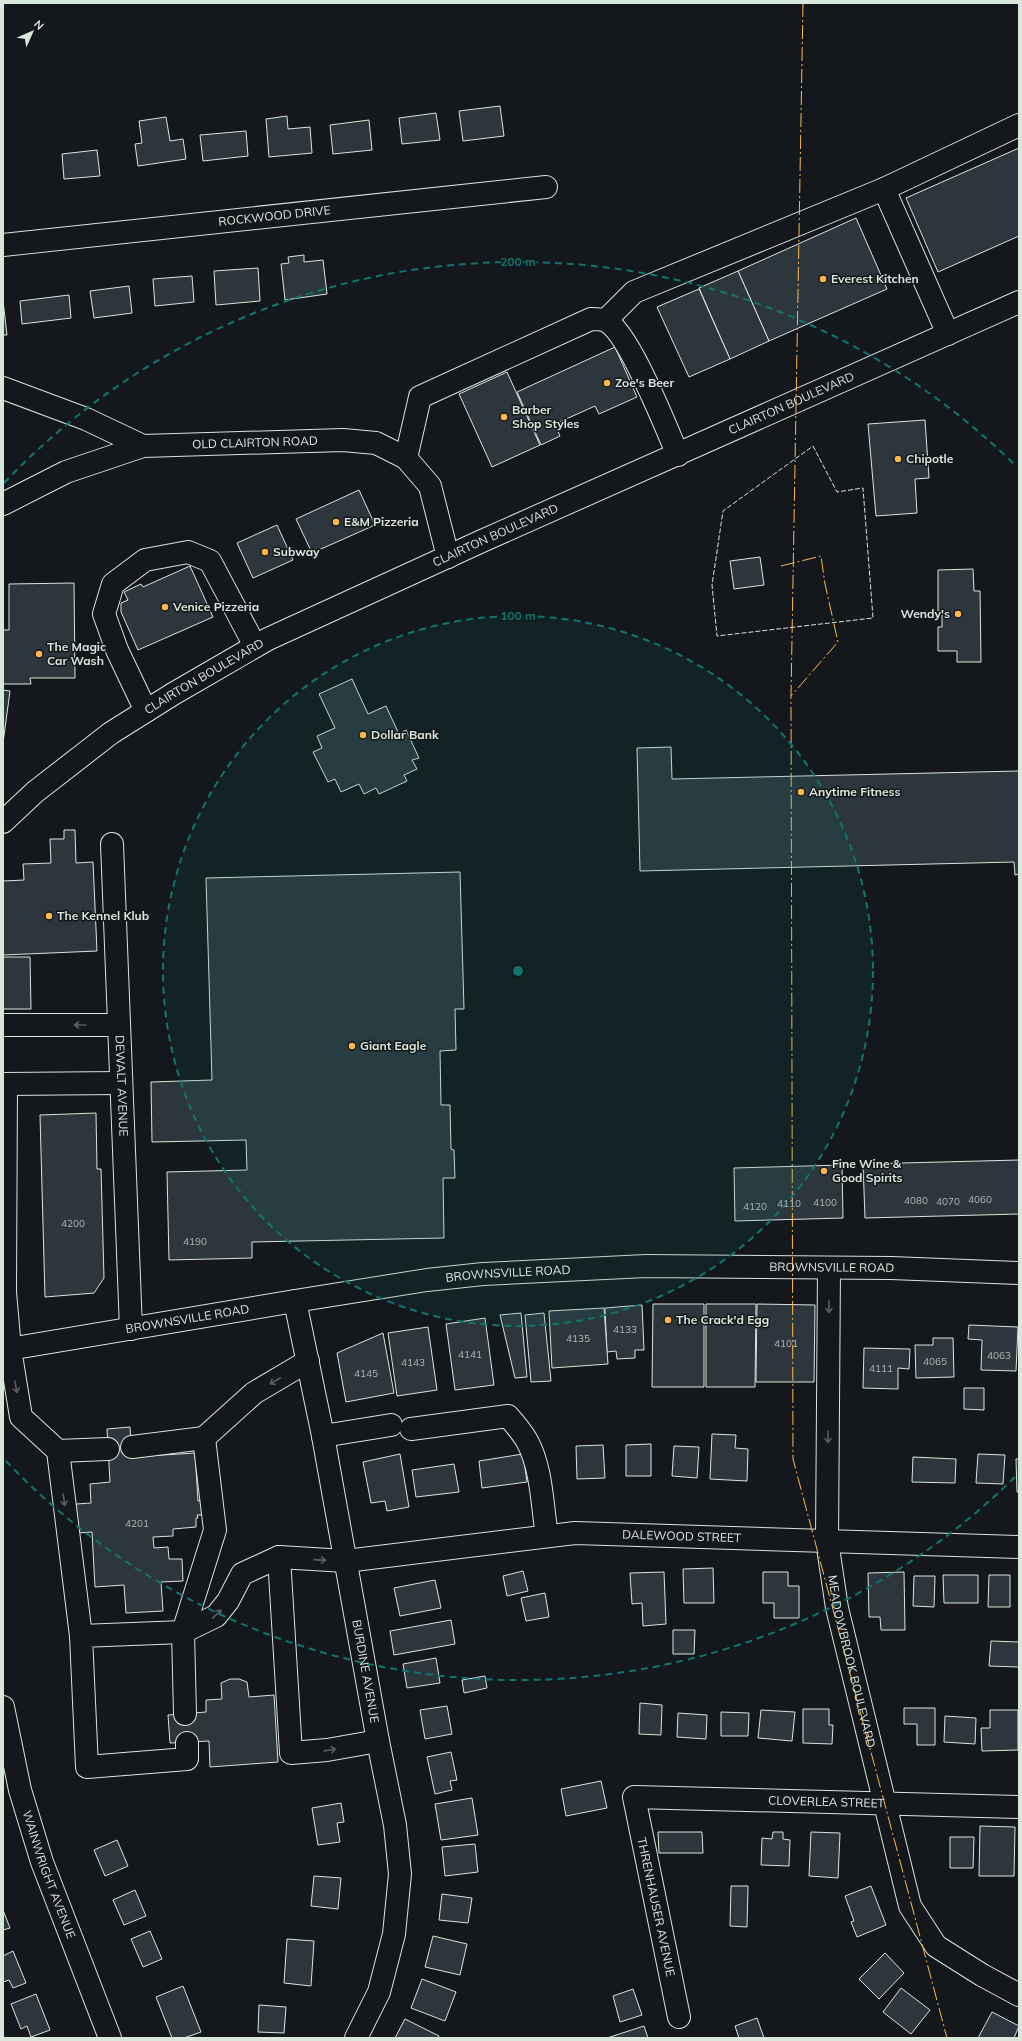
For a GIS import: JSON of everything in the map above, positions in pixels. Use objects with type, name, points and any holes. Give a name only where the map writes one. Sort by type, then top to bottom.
[{"type":"main road","points":[[606,320],[634,292],[884,189],[1019,125]]},
{"type":"main road","name":"ROCKWOOD DRIVE","points":[[3,245],[546,187]]},
{"type":"main road","points":[[884,189],[948,334]]},
{"type":"main road","name":"CLAIRTON BOULEVARD","points":[[3,822],[52,778],[111,733],[255,646],[448,557],[1019,302]]},
{"type":"main road","points":[[406,458],[420,397],[591,319],[606,320],[613,326],[626,343],[678,455]]},
{"type":"main road","points":[[3,388],[86,419],[142,446]]},
{"type":"main road","name":"OLD CLAIRTON ROAD","points":[[3,504],[66,472],[142,446],[343,440],[376,443],[406,458],[430,486],[448,557]]},
{"type":"main road","points":[[146,711],[117,650],[104,614],[113,584],[145,560],[188,552],[210,561],[255,646]]},
{"type":"main road","name":"DEWALT AVENUE","points":[[112,844],[131,1329]]},
{"type":"main road","points":[[3,1025],[119,1024]]},
{"type":"main road","points":[[121,1083],[5,1084],[4,1292],[6,1349],[21,1417],[58,1451],[81,1636],[87,1767],[187,1759],[187,1743]]},
{"type":"main road","name":"BROWNSVILLE ROAD","points":[[6,1349],[427,1280],[483,1274],[646,1266],[829,1268],[1019,1273]]},
{"type":"main road","name":"MEADOWBROOK BOULEVARD","points":[[829,1268],[827,1541],[837,1608],[910,1906],[936,1946],[982,1975],[1019,1995]]},
{"type":"main road","name":"BURDINE AVENUE","points":[[295,1301],[323,1436],[378,1741],[395,1825],[400,1874],[394,1934],[379,1992],[356,2038]]},
{"type":"main road","points":[[132,1446],[204,1438],[254,1393],[308,1361]]},
{"type":"main road","points":[[323,1436],[508,1416],[527,1441],[533,1455],[538,1476],[547,1536]]},
{"type":"main road","points":[[185,1714],[182,1632],[215,1530],[204,1438]]},
{"type":"main road","points":[[58,1451],[108,1449]]},
{"type":"main road","name":"DALEWOOD STREET","points":[[279,1557],[346,1561],[575,1533],[1019,1547]]},
{"type":"main road","points":[[81,1636],[182,1632],[216,1616],[228,1601],[242,1574],[279,1557],[291,1753],[327,1750],[378,1741]]},
{"type":"main road","name":"WAINWRIGHT AVENUE","points":[[3,1707],[20,1790],[42,1862],[110,2038]]},
{"type":"main road","name":"CLOVERLEA STREET","points":[[634,1797],[1019,1807]]},
{"type":"main road","name":"THRENHAUSER AVENUE","points":[[634,1797],[679,2016]]},
{"type":"building","points":[[500,106],[504,136],[463,141],[459,111]]},
{"type":"building","points":[[436,113],[440,140],[402,144],[399,118]]},
{"type":"building","points":[[287,116],[288,129],[310,127],[312,153],[269,157],[266,119]]},
{"type":"building","points":[[166,117],[170,141],[183,139],[186,159],[138,166],[135,144],[142,143],[139,121]]},
{"type":"building","points":[[369,120],[372,150],[333,154],[330,125]]},
{"type":"building","points":[[246,131],[248,156],[203,161],[200,135]]},
{"type":"building","points":[[1019,148],[1019,236],[938,272],[906,198]]},
{"type":"building","points":[[97,150],[100,176],[64,179],[62,154]]},
{"type":"building","points":[[856,218],[887,289],[769,341],[738,271]]},
{"type":"building","points":[[304,255],[304,262],[323,260],[327,294],[285,300],[281,264],[289,263],[288,257]]},
{"type":"building","points":[[258,268],[260,301],[216,305],[214,271]]},
{"type":"building","points":[[738,271],[769,341],[730,359],[699,288]]},
{"type":"building","points":[[192,276],[194,302],[155,306],[153,279]]},
{"type":"building","points":[[129,286],[132,313],[94,318],[90,291]]},
{"type":"building","points":[[699,289],[730,359],[689,377],[657,307]]},
{"type":"building","points":[[69,295],[71,318],[22,324],[20,301]]},
{"type":"building","points":[[3,301],[7,335],[3,335]]},
{"type":"building","points":[[615,347],[637,397],[599,414],[595,406],[555,424],[560,436],[541,445],[517,392]]},
{"type":"building","points":[[507,372],[540,445],[492,467],[459,394]]},
{"type":"building","points":[[925,420],[929,478],[915,479],[917,513],[876,516],[868,424]]},
{"type":"building","name":"E&M Pizzeria","points":[[359,490],[375,525],[312,553],[296,519]]},
{"type":"building","name":"Subway","points":[[277,525],[293,560],[253,578],[237,543]]},
{"type":"building","points":[[760,557],[764,585],[734,589],[730,561]]},
{"type":"building","name":"Venice Pizzeria","points":[[190,566],[213,617],[138,650],[121,612],[121,603],[128,600],[124,592],[141,584],[143,587]]},
{"type":"building","points":[[973,569],[974,591],[980,591],[981,662],[957,662],[957,651],[938,651],[938,627],[942,627],[942,611],[938,611],[938,570]]},
{"type":"building","name":"The Magic Car Wash","points":[[74,583],[75,678],[30,678],[31,684],[3,684],[3,630],[9,630],[9,584]]},
{"type":"building","name":"Dollar Bank","points":[[352,679],[368,714],[386,706],[399,734],[406,730],[419,758],[412,760],[417,769],[404,775],[407,781],[379,794],[376,788],[364,794],[359,784],[341,792],[335,779],[328,782],[313,752],[322,748],[317,736],[335,728],[319,694]]},
{"type":"building","points":[[3,690],[10,691],[3,743]]},
{"type":"building","points":[[671,747],[672,779],[1019,771],[1019,874],[1015,875],[1014,862],[640,871],[637,748]]},
{"type":"building","name":"The Kennel Klub","points":[[64,830],[75,830],[76,863],[93,862],[97,951],[3,955],[3,881],[24,880],[23,864],[51,863],[50,839],[64,839]]},
{"type":"building","points":[[460,872],[464,1009],[455,1009],[456,1050],[440,1051],[441,1105],[450,1105],[451,1149],[454,1150],[455,1178],[443,1178],[444,1238],[252,1242],[252,1258],[169,1260],[167,1172],[247,1170],[246,1140],[152,1142],[151,1082],[212,1080],[206,878]]},
{"type":"building","points":[[3,957],[30,957],[31,1009],[3,1009]]},
{"type":"building","points":[[96,1113],[97,1169],[101,1169],[104,1278],[94,1293],[45,1297],[40,1115]]},
{"type":"building","points":[[1019,1160],[1019,1214],[865,1218],[863,1164]]},
{"type":"building","points":[[842,1165],[843,1218],[735,1221],[734,1168]]},
{"type":"building","points":[[653,1304],[704,1304],[704,1387],[652,1387]]},
{"type":"building","points":[[706,1304],[756,1304],[755,1387],[706,1387]]},
{"type":"building","points":[[757,1304],[815,1305],[814,1382],[756,1382]]},
{"type":"building","points":[[642,1305],[644,1350],[635,1350],[635,1358],[617,1359],[616,1351],[607,1352],[605,1308]]},
{"type":"building","points":[[604,1308],[608,1364],[552,1368],[549,1311]]},
{"type":"building","points":[[521,1313],[527,1377],[515,1378],[500,1315]]},
{"type":"building","points":[[544,1313],[551,1381],[531,1382],[525,1315]]},
{"type":"building","points":[[485,1318],[494,1385],[455,1390],[446,1324]]},
{"type":"building","points":[[969,1325],[1018,1327],[1016,1371],[981,1370],[982,1340],[968,1339]]},
{"type":"building","points":[[428,1327],[437,1390],[397,1396],[388,1333]]},
{"type":"building","points":[[383,1333],[394,1393],[346,1402],[337,1353]]},
{"type":"building","points":[[933,1338],[953,1338],[954,1377],[916,1378],[915,1345],[933,1345]]},
{"type":"building","points":[[864,1348],[910,1349],[909,1369],[898,1368],[898,1389],[863,1388]]},
{"type":"building","points":[[964,1388],[984,1388],[984,1410],[964,1409]]},
{"type":"building","points":[[130,1427],[132,1457],[195,1453],[198,1501],[206,1500],[202,1515],[197,1515],[198,1518],[196,1518],[196,1527],[173,1529],[173,1536],[153,1537],[154,1548],[168,1547],[169,1559],[182,1559],[183,1581],[161,1582],[163,1611],[126,1613],[124,1585],[95,1587],[92,1532],[78,1533],[76,1504],[91,1503],[90,1484],[110,1482],[107,1429]]},
{"type":"building","points":[[712,1434],[736,1435],[735,1448],[748,1449],[747,1481],[710,1479]]},
{"type":"building","points":[[651,1444],[651,1476],[626,1476],[626,1445]]},
{"type":"building","points":[[603,1445],[605,1478],[577,1479],[576,1446]]},
{"type":"building","points":[[674,1446],[699,1447],[697,1478],[672,1476]]},
{"type":"building","points":[[400,1454],[409,1507],[387,1511],[385,1501],[371,1503],[363,1462]]},
{"type":"building","points":[[523,1454],[527,1482],[482,1488],[479,1461]]},
{"type":"building","points":[[978,1454],[1005,1455],[1003,1484],[976,1483]]},
{"type":"building","points":[[913,1457],[956,1459],[955,1483],[912,1482]]},
{"type":"building","points":[[1016,1459],[1019,1459],[1019,1492],[1017,1492]]},
{"type":"building","points":[[454,1464],[459,1492],[416,1497],[412,1470]]},
{"type":"building","points":[[713,1568],[714,1603],[684,1603],[683,1569]]},
{"type":"building","points":[[523,1571],[528,1591],[507,1596],[503,1576]]},
{"type":"building","points":[[664,1572],[666,1624],[643,1626],[642,1603],[632,1604],[630,1573]]},
{"type":"building","points":[[763,1572],[788,1572],[788,1586],[799,1586],[799,1618],[774,1618],[774,1603],[763,1603]]},
{"type":"building","points":[[904,1572],[905,1630],[881,1630],[880,1617],[869,1617],[868,1573]]},
{"type":"building","points":[[943,1575],[978,1575],[978,1603],[944,1603]]},
{"type":"building","points":[[989,1575],[1010,1575],[1010,1607],[988,1607]]},
{"type":"building","points":[[914,1576],[935,1576],[934,1607],[913,1606]]},
{"type":"building","points":[[435,1580],[441,1608],[400,1616],[394,1588]]},
{"type":"building","points":[[545,1593],[549,1617],[526,1621],[521,1598]]},
{"type":"building","points":[[451,1620],[455,1644],[394,1655],[390,1631]]},
{"type":"building","points":[[673,1630],[695,1630],[694,1654],[673,1654]]},
{"type":"building","points":[[991,1641],[1019,1642],[1019,1667],[989,1666]]},
{"type":"building","points":[[436,1658],[440,1683],[407,1688],[403,1664]]},
{"type":"building","points":[[485,1676],[487,1688],[464,1693],[462,1680]]},
{"type":"building","points":[[230,1679],[239,1679],[247,1682],[249,1697],[274,1695],[278,1762],[210,1767],[209,1741],[170,1743],[168,1715],[206,1712],[206,1700],[222,1699],[221,1683]]},
{"type":"building","points":[[640,1703],[662,1705],[661,1735],[639,1734]]},
{"type":"building","points":[[447,1706],[452,1734],[425,1739],[420,1710]]},
{"type":"building","points":[[904,1708],[935,1708],[935,1745],[917,1745],[917,1724],[904,1724]]},
{"type":"building","points":[[803,1709],[829,1709],[829,1725],[833,1725],[832,1744],[803,1743]]},
{"type":"building","points":[[761,1710],[795,1712],[792,1741],[758,1738]]},
{"type":"building","points":[[990,1710],[1018,1710],[1018,1750],[982,1751],[981,1728],[990,1728]]},
{"type":"building","points":[[721,1712],[749,1713],[748,1736],[721,1736]]},
{"type":"building","points":[[678,1713],[707,1715],[706,1739],[677,1737]]},
{"type":"building","points":[[945,1716],[976,1718],[975,1744],[944,1742]]},
{"type":"building","points":[[451,1752],[457,1780],[450,1781],[452,1790],[435,1794],[427,1757]]},
{"type":"building","points":[[601,1781],[607,1808],[566,1816],[561,1789]]},
{"type":"building","points":[[472,1798],[478,1835],[441,1840],[435,1804]]},
{"type":"building","points":[[341,1803],[344,1822],[337,1823],[340,1842],[318,1845],[312,1808]]},
{"type":"building","points":[[980,1826],[1015,1827],[1014,1876],[979,1876]]},
{"type":"building","points":[[658,1832],[702,1832],[703,1853],[659,1853]]},
{"type":"building","points":[[773,1832],[783,1832],[783,1839],[790,1840],[789,1866],[761,1865],[762,1838],[772,1839]]},
{"type":"building","points":[[811,1832],[840,1833],[838,1878],[809,1876]]},
{"type":"building","points":[[950,1837],[974,1837],[973,1868],[950,1868]]},
{"type":"building","points":[[117,1840],[128,1866],[105,1876],[94,1850]]},
{"type":"building","points":[[475,1844],[478,1872],[445,1876],[442,1847]]},
{"type":"building","points":[[314,1876],[341,1878],[338,1909],[311,1906]]},
{"type":"building","points":[[731,1886],[748,1886],[747,1927],[730,1926]]},
{"type":"building","points":[[871,1886],[886,1925],[857,1937],[851,1922],[854,1921],[845,1896]]},
{"type":"building","points":[[135,1890],[146,1916],[124,1925],[113,1900]]},
{"type":"building","points":[[442,1894],[472,1898],[468,1923],[439,1920]]},
{"type":"building","points":[[3,1910],[10,1928],[3,1930]]},
{"type":"building","points":[[150,1931],[162,1959],[143,1967],[131,1939]]},
{"type":"building","points":[[433,1936],[467,1944],[460,1975],[425,1967]]},
{"type":"building","points":[[287,1939],[314,1941],[311,1986],[284,1983]]},
{"type":"building","points":[[13,1951],[26,1983],[13,1988],[9,1980],[3,1982],[3,1956]]},
{"type":"building","points":[[885,1953],[904,1973],[879,1999],[859,1979]]},
{"type":"building","points":[[422,1979],[456,1992],[445,2021],[411,2008]]},
{"type":"building","points":[[183,1986],[201,2032],[184,2038],[172,2038],[156,1997]]},
{"type":"building","points":[[901,1988],[930,2010],[911,2034],[883,2012]]},
{"type":"building","points":[[633,1989],[642,2015],[620,2022],[613,1996]]},
{"type":"building","points":[[36,1994],[50,2030],[31,2037],[27,2026],[21,2029],[11,2004]]},
{"type":"building","points":[[259,2005],[286,2007],[284,2033],[258,2032]]},
{"type":"building","points":[[992,2012],[1019,2026],[1014,2038],[978,2038]]},
{"type":"building","points":[[757,2018],[764,2038],[739,2038],[735,2026]]},
{"type":"building","points":[[405,2019],[439,2036],[438,2038],[395,2038]]},
{"type":"building","points":[[644,2026],[648,2038],[607,2038]]},
{"type":"tunnel","points":[[185,1714],[187,1743]]},
{"type":"fence","points":[[813,446],[837,492],[863,488],[873,618],[717,636],[712,585],[723,511],[813,446]]},
{"type":"power","points":[[803,3],[791,696],[793,1459],[947,2038]]},
{"type":"power","points":[[781,566],[821,556],[825,584],[838,642],[791,696]]},
{"type":"place","name":"Everest Kitchen","points":[[823,279]]},
{"type":"place","name":"Zoe's Beer","points":[[607,383]]},
{"type":"place","name":"Barber Shop Styles","points":[[504,417]]},
{"type":"place","name":"Chipotle","points":[[898,459]]},
{"type":"place","name":"E&M Pizzeria","points":[[336,522]]},
{"type":"place","name":"Subway","points":[[265,552]]},
{"type":"place","name":"Venice Pizzeria","points":[[165,607]]},
{"type":"place","name":"Wendy's","points":[[958,614]]},
{"type":"place","name":"The Magic Car Wash","points":[[39,654]]},
{"type":"place","name":"Dollar Bank","points":[[363,735]]},
{"type":"place","name":"Anytime Fitness","points":[[801,792]]},
{"type":"place","name":"The Kennel Klub","points":[[49,916]]},
{"type":"place","name":"Giant Eagle","points":[[352,1046]]},
{"type":"place","name":"Fine Wine & Good Spirits","points":[[824,1171]]},
{"type":"place","name":"The Crack'd Egg","points":[[668,1320]]}]
